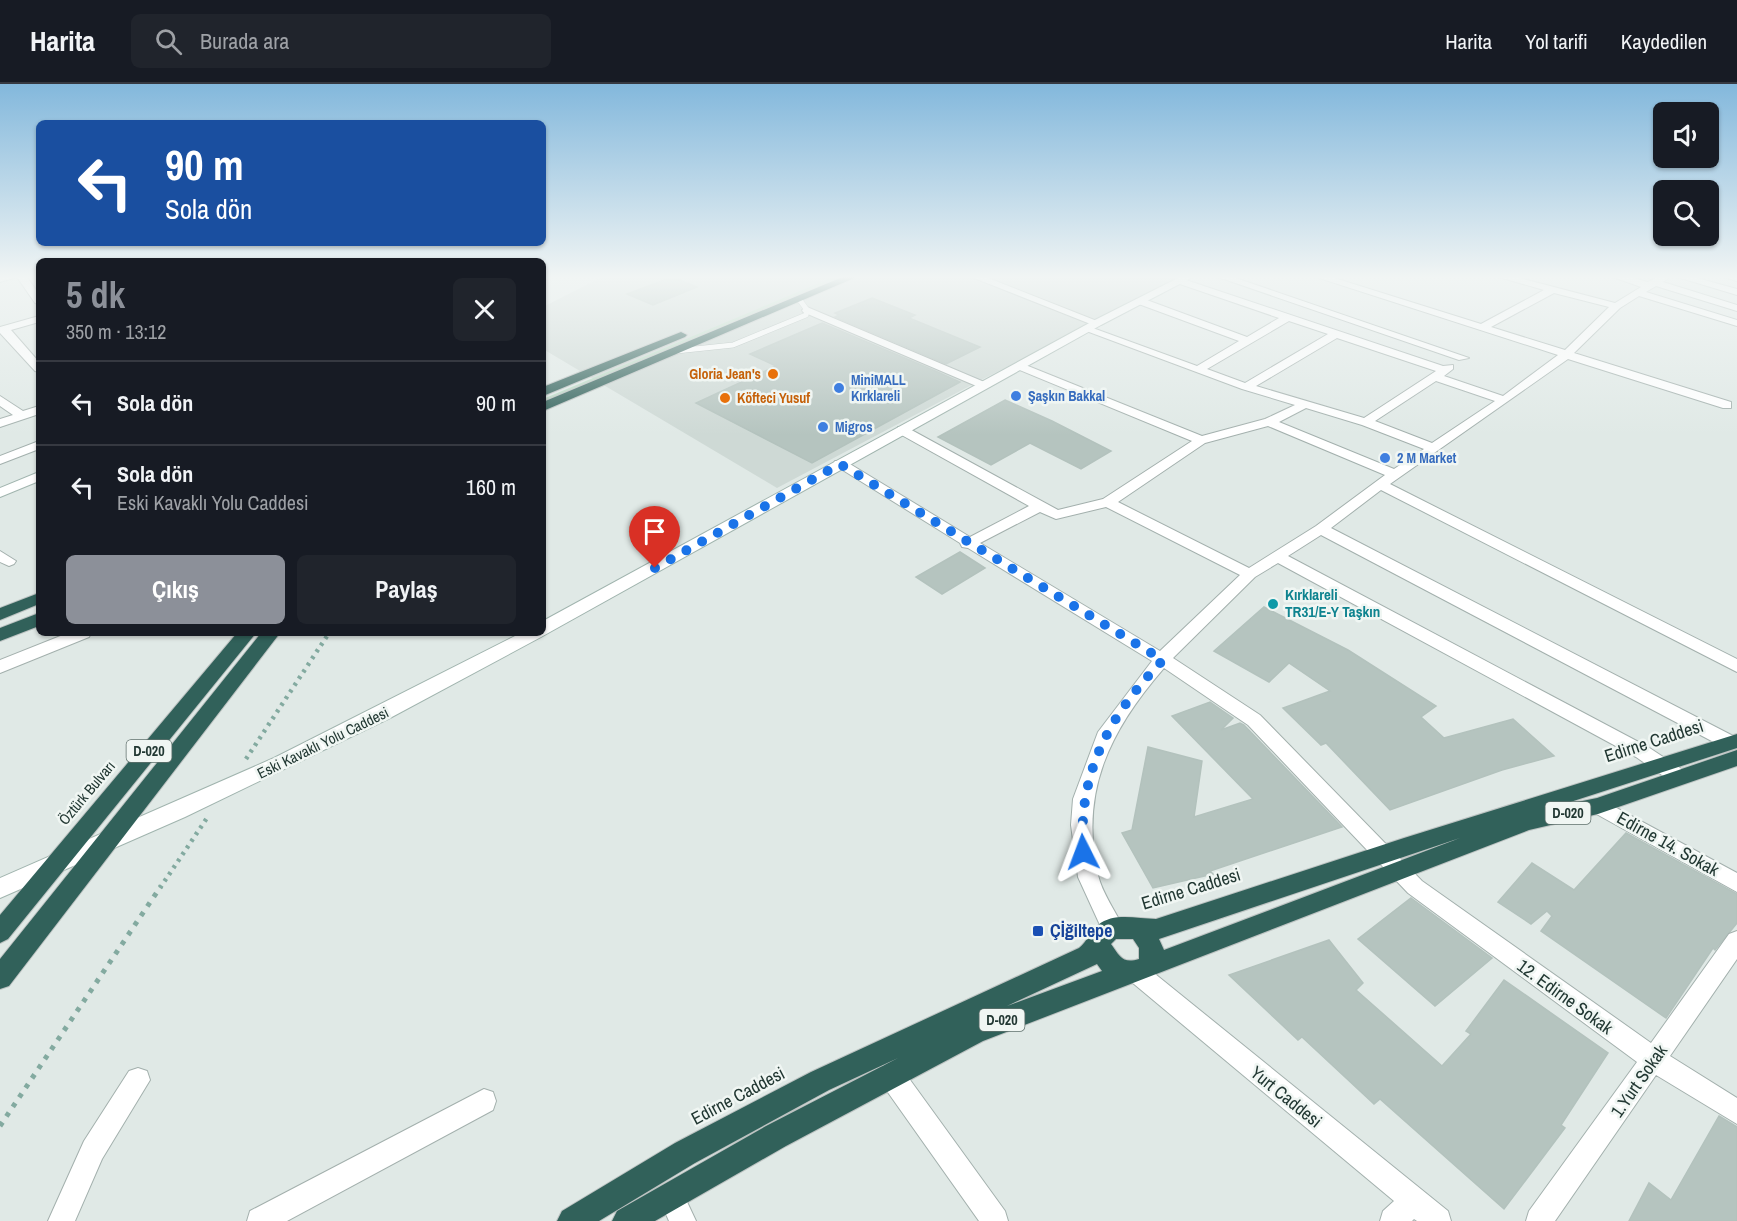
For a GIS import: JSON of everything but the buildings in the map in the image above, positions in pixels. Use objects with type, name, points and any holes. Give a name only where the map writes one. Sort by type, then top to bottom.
[{"type":"highway","points":[[546,391],[695,329]]},
{"type":"highway","points":[[546,405],[728,329]]},
{"type":"highway","points":[[0,614],[36,599]]},
{"type":"highway","points":[[0,636],[36,620]]},
{"type":"highway","name":"Öztürk Bulvarı","points":[[0,932],[245,636]]},
{"type":"highway","name":"Öztürk Bulvarı","points":[[0,978],[269,636]]},
{"type":"highway","name":"Edirne Caddesi","points":[[627,1221],[776,1136],[974,1032],[1052,1000],[1138,971],[1393,863],[1671,771],[1735,747]]},
{"type":"highway","name":"Edirne Caddesi","points":[[572,1221],[685,1153],[820,1081],[1088,956],[1104,937],[1120,927],[1141,931],[1156,930],[1393,863],[1527,822],[1599,806],[1671,771]]},
{"type":"highway","points":[[1104,937],[1114,968],[1138,971],[1153,959],[1151,944],[1141,931]]},
{"type":"street","points":[[2,329],[36,366]]},
{"type":"street","points":[[852,329],[985,386]]},
{"type":"street","points":[[546,626],[1085,329]]},
{"type":"street","points":[[1098,329],[1198,370],[1246,387],[1366,422],[1434,448]]},
{"type":"street","points":[[1216,329],[1248,341]]},
{"type":"street","points":[[1198,370],[1268,329]]},
{"type":"street","points":[[1322,329],[1504,400]]},
{"type":"street","points":[[1366,422],[1462,358],[1377,329]]},
{"type":"street","points":[[1484,329],[1726,405]]},
{"type":"street","points":[[1104,937],[1088,877],[1082,834],[1083,799],[1104,737],[1143,681],[1182,637],[1250,574],[1321,529],[1395,474],[1504,400],[1566,355],[1592,329]]},
{"type":"street","points":[[1246,387],[1336,334]]},
{"type":"street","points":[[1019,366],[1201,440]]},
{"type":"street","points":[[0,400],[22,416]]},
{"type":"street","points":[[902,430],[1056,515],[1108,502],[1201,440],[1269,422],[1306,404]]},
{"type":"street","points":[[0,423],[36,411]]},
{"type":"street","points":[[1269,422],[1395,474]]},
{"type":"street","points":[[0,460],[36,446]]},
{"type":"street","name":"12. Edirne Sokak","points":[[840,464],[967,544],[1163,660],[1254,720],[1415,886],[1501,951],[1654,1060],[1737,1112]]},
{"type":"street","points":[[0,493],[36,478]]},
{"type":"street","points":[[1381,485],[1737,666]]},
{"type":"street","points":[[1108,502],[1250,574]]},
{"type":"street","points":[[967,544],[1038,507]]},
{"type":"street","points":[[1321,529],[1735,747]]},
{"type":"street","points":[[1278,557],[1671,771]]},
{"type":"street","points":[[0,667],[76,636]]},
{"type":"street","name":"Eski Kavaklı Yolu Caddesi","points":[[106,843],[226,789],[417,697],[529,636]]},
{"type":"street","name":"Edirne 14. Sokak","points":[[1599,806],[1737,883]]},
{"type":"street","name":"Öztürk Bulvarı","points":[[52,868],[106,843]]},
{"type":"street","points":[[0,888],[52,868]]},
{"type":"street","name":"1.Yurt Sokak","points":[[1539,1221],[1737,941]]},
{"type":"street","name":"Yurt Caddesi","points":[[1138,971],[1438,1221]]},
{"type":"street","points":[[891,1075],[995,1221]]},
{"type":"street","points":[[61,1221],[93,1150],[138,1080]]},
{"type":"street","points":[[260,1221],[484,1101]]},
{"type":"street","points":[[671,1196],[683,1221]]},
{"type":"street","points":[[1393,1221],[1413,1201]]},
{"type":"lane","points":[[675,351],[742,342],[773,329]]},
{"type":"path","points":[[0,1126],[326,636]]},
{"type":"shaded area","points":[[546,329],[1083,329],[981,380],[777,488],[546,351]]},
{"type":"green space","points":[[710,329],[718,329],[546,402],[546,398]]},
{"type":"place","name":"Gloria Jean's","points":[[773,374]]},
{"type":"place","name":"MiniMALL Kırklareli","points":[[839,388]]},
{"type":"place","name":"Şaşkın Bakkal","points":[[1016,396]]},
{"type":"place","name":"Köfteci Yusuf","points":[[725,398]]},
{"type":"place","name":"Migros","points":[[823,427]]},
{"type":"place","name":"2 M Market","points":[[1385,458]]},
{"type":"place","name":"Kırklareli TR31/E-Y Taşkın","points":[[1273,604]]},
{"type":"place","name":"Çİğiltepe","points":[[1038,931]]},
{"type":"route","points":[[655,568],[840,464],[967,544],[1163,660],[1143,681],[1104,737],[1083,799],[1083,852]]}]
